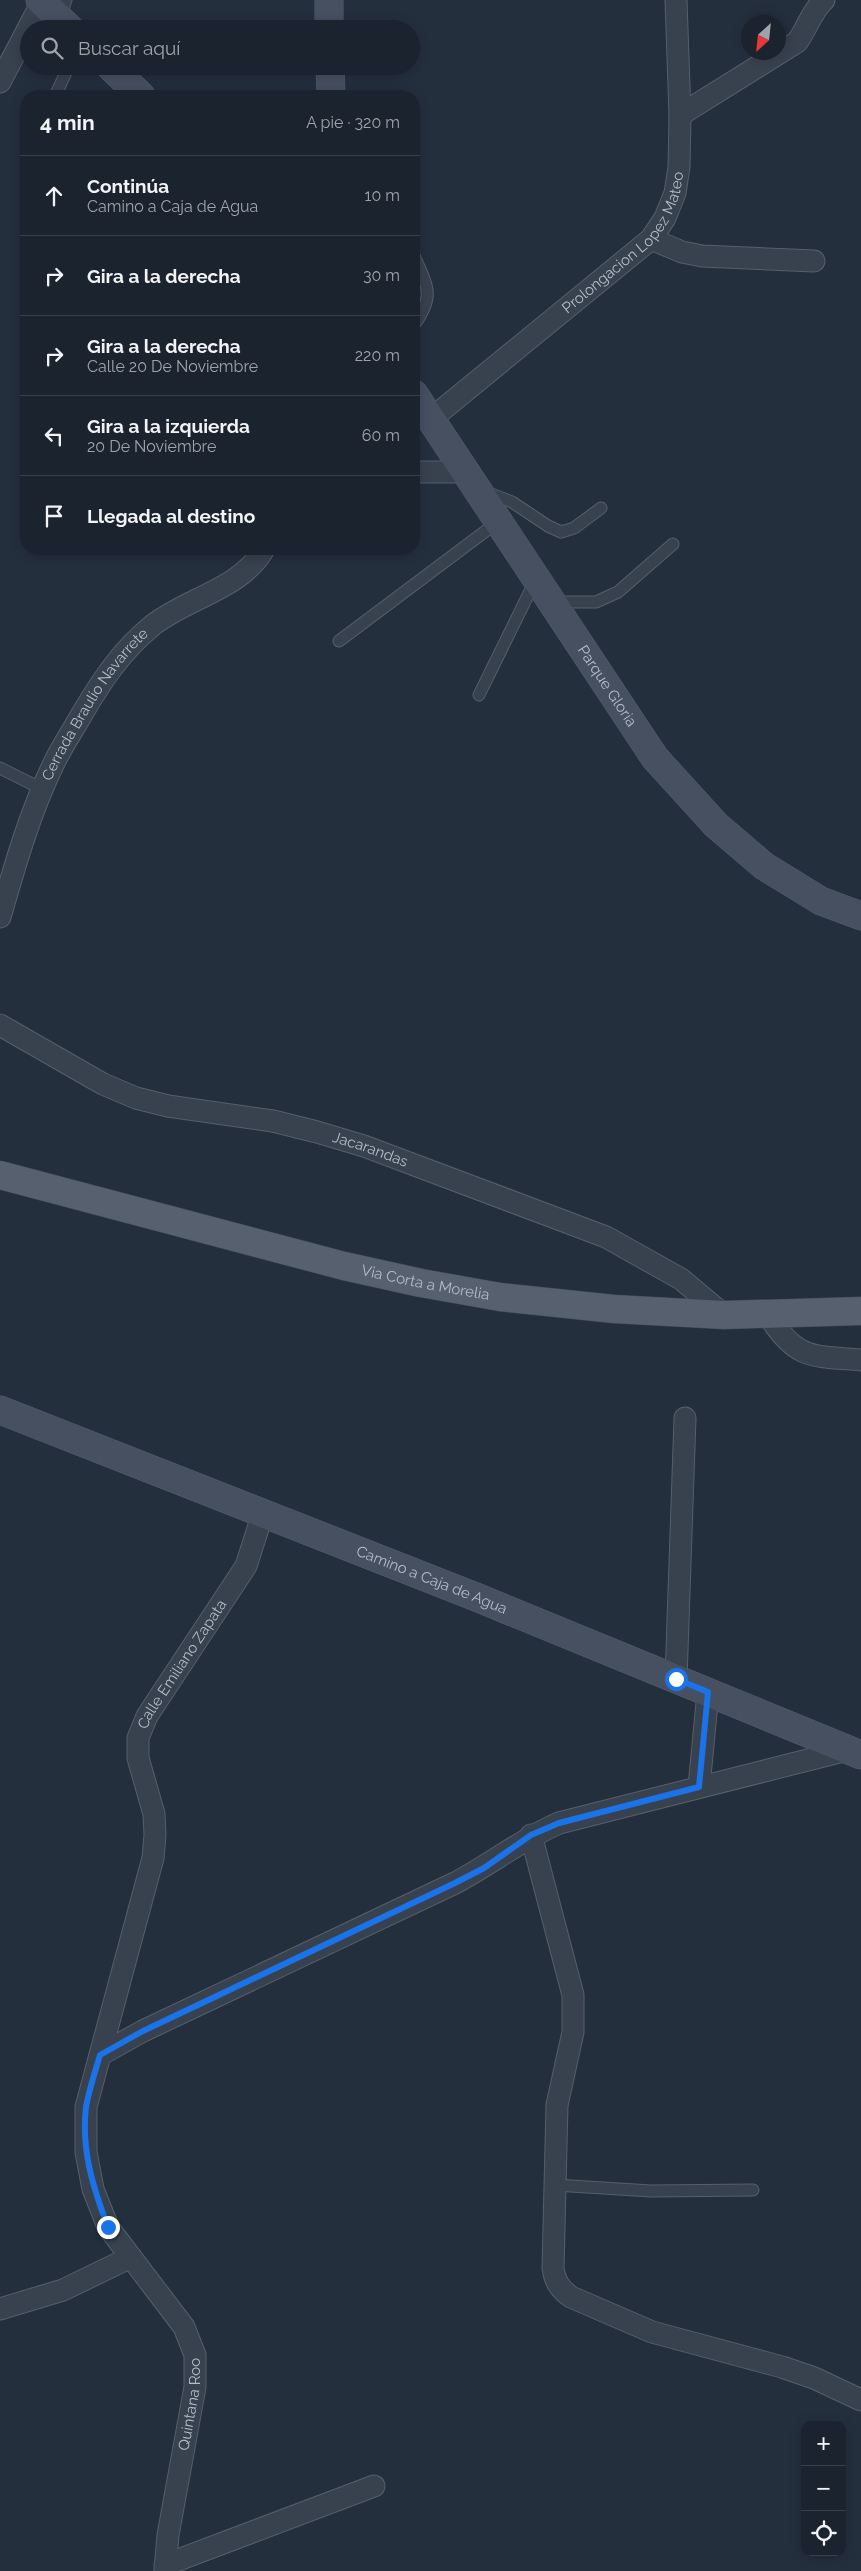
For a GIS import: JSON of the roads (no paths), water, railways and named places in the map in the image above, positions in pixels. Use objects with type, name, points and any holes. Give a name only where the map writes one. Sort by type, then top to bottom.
[{"type":"main road","points":[[329,0],[329,20]]},
{"type":"main road","points":[[119,75],[135,90]]},
{"type":"main road","points":[[330,75],[331,90]]},
{"type":"main road","name":"Parque Gloria","points":[[420,403],[655,758],[716,825],[764,866],[821,901],[861,916]]},
{"type":"main road","name":"Via Corta a Morelia","points":[[0,1175],[344,1266],[421,1283],[500,1297],[614,1308],[724,1315],[769,1316],[861,1312]]},
{"type":"main road","name":"Camino a Caja de Agua","points":[[1,1412],[263,1513],[676,1679],[854,1753]]},
{"type":"street","name":"Prolongacion Lopez Mateo","points":[[431,419],[651,239],[666,218],[675,193],[679,167],[680,115],[676,0]]},
{"type":"street","points":[[680,115],[797,42],[812,14],[824,0]]},
{"type":"street","points":[[48,20],[56,10]]},
{"type":"street","points":[[0,82],[20,56]]},
{"type":"street","points":[[651,239],[682,252],[702,256],[814,261]]},
{"type":"street","points":[[420,473],[473,481]]},
{"type":"street","name":"Cerrada Braulio Navarrete","points":[[0,918],[9,855],[54,761],[104,677],[128,646],[155,624],[242,574],[260,555]]},
{"type":"street","name":"Jacarandas","points":[[0,1025],[103,1084],[136,1098],[168,1106],[274,1121],[317,1132],[364,1146],[606,1237],[681,1279],[724,1315]]},
{"type":"street","points":[[769,1316],[782,1336],[796,1349],[819,1356],[861,1360]]},
{"type":"street","points":[[676,1679],[685,1418]]},
{"type":"street","name":"Calle Emiliano Zapata","points":[[131,2257],[108,2227],[93,2189],[86,2152],[86,2107],[153,1858],[154,1814],[138,1758],[138,1738],[147,1716],[246,1566],[263,1513]]},
{"type":"street","points":[[699,1787],[708,1692]]},
{"type":"street","points":[[100,2055],[143,2031],[455,1883],[484,1868],[531,1835],[559,1823],[699,1787],[854,1753]]},
{"type":"street","points":[[531,1835],[573,1995],[573,2032],[558,2104],[553,2268],[555,2280],[561,2290],[571,2297],[652,2332],[782,2367],[814,2378],[861,2400]]},
{"type":"street","points":[[0,2309],[63,2290],[131,2257]]},
{"type":"street","name":"Quintana Roo","points":[[131,2257],[184,2327],[195,2355],[196,2387],[168,2535],[165,2568]]},
{"type":"street","points":[[165,2568],[374,2486]]},
{"type":"lane","points":[[58,90],[65,75]]},
{"type":"lane","points":[[420,270],[429,292],[428,303],[420,316]]},
{"type":"lane","points":[[473,481],[561,532],[574,528],[601,508]]},
{"type":"lane","points":[[339,641],[499,520]]},
{"type":"lane","points":[[552,602],[596,602],[618,592],[673,544]]},
{"type":"lane","points":[[479,695],[536,579]]},
{"type":"lane","points":[[0,768],[42,789]]},
{"type":"lane","points":[[555,2185],[651,2192],[753,2190]]}]
